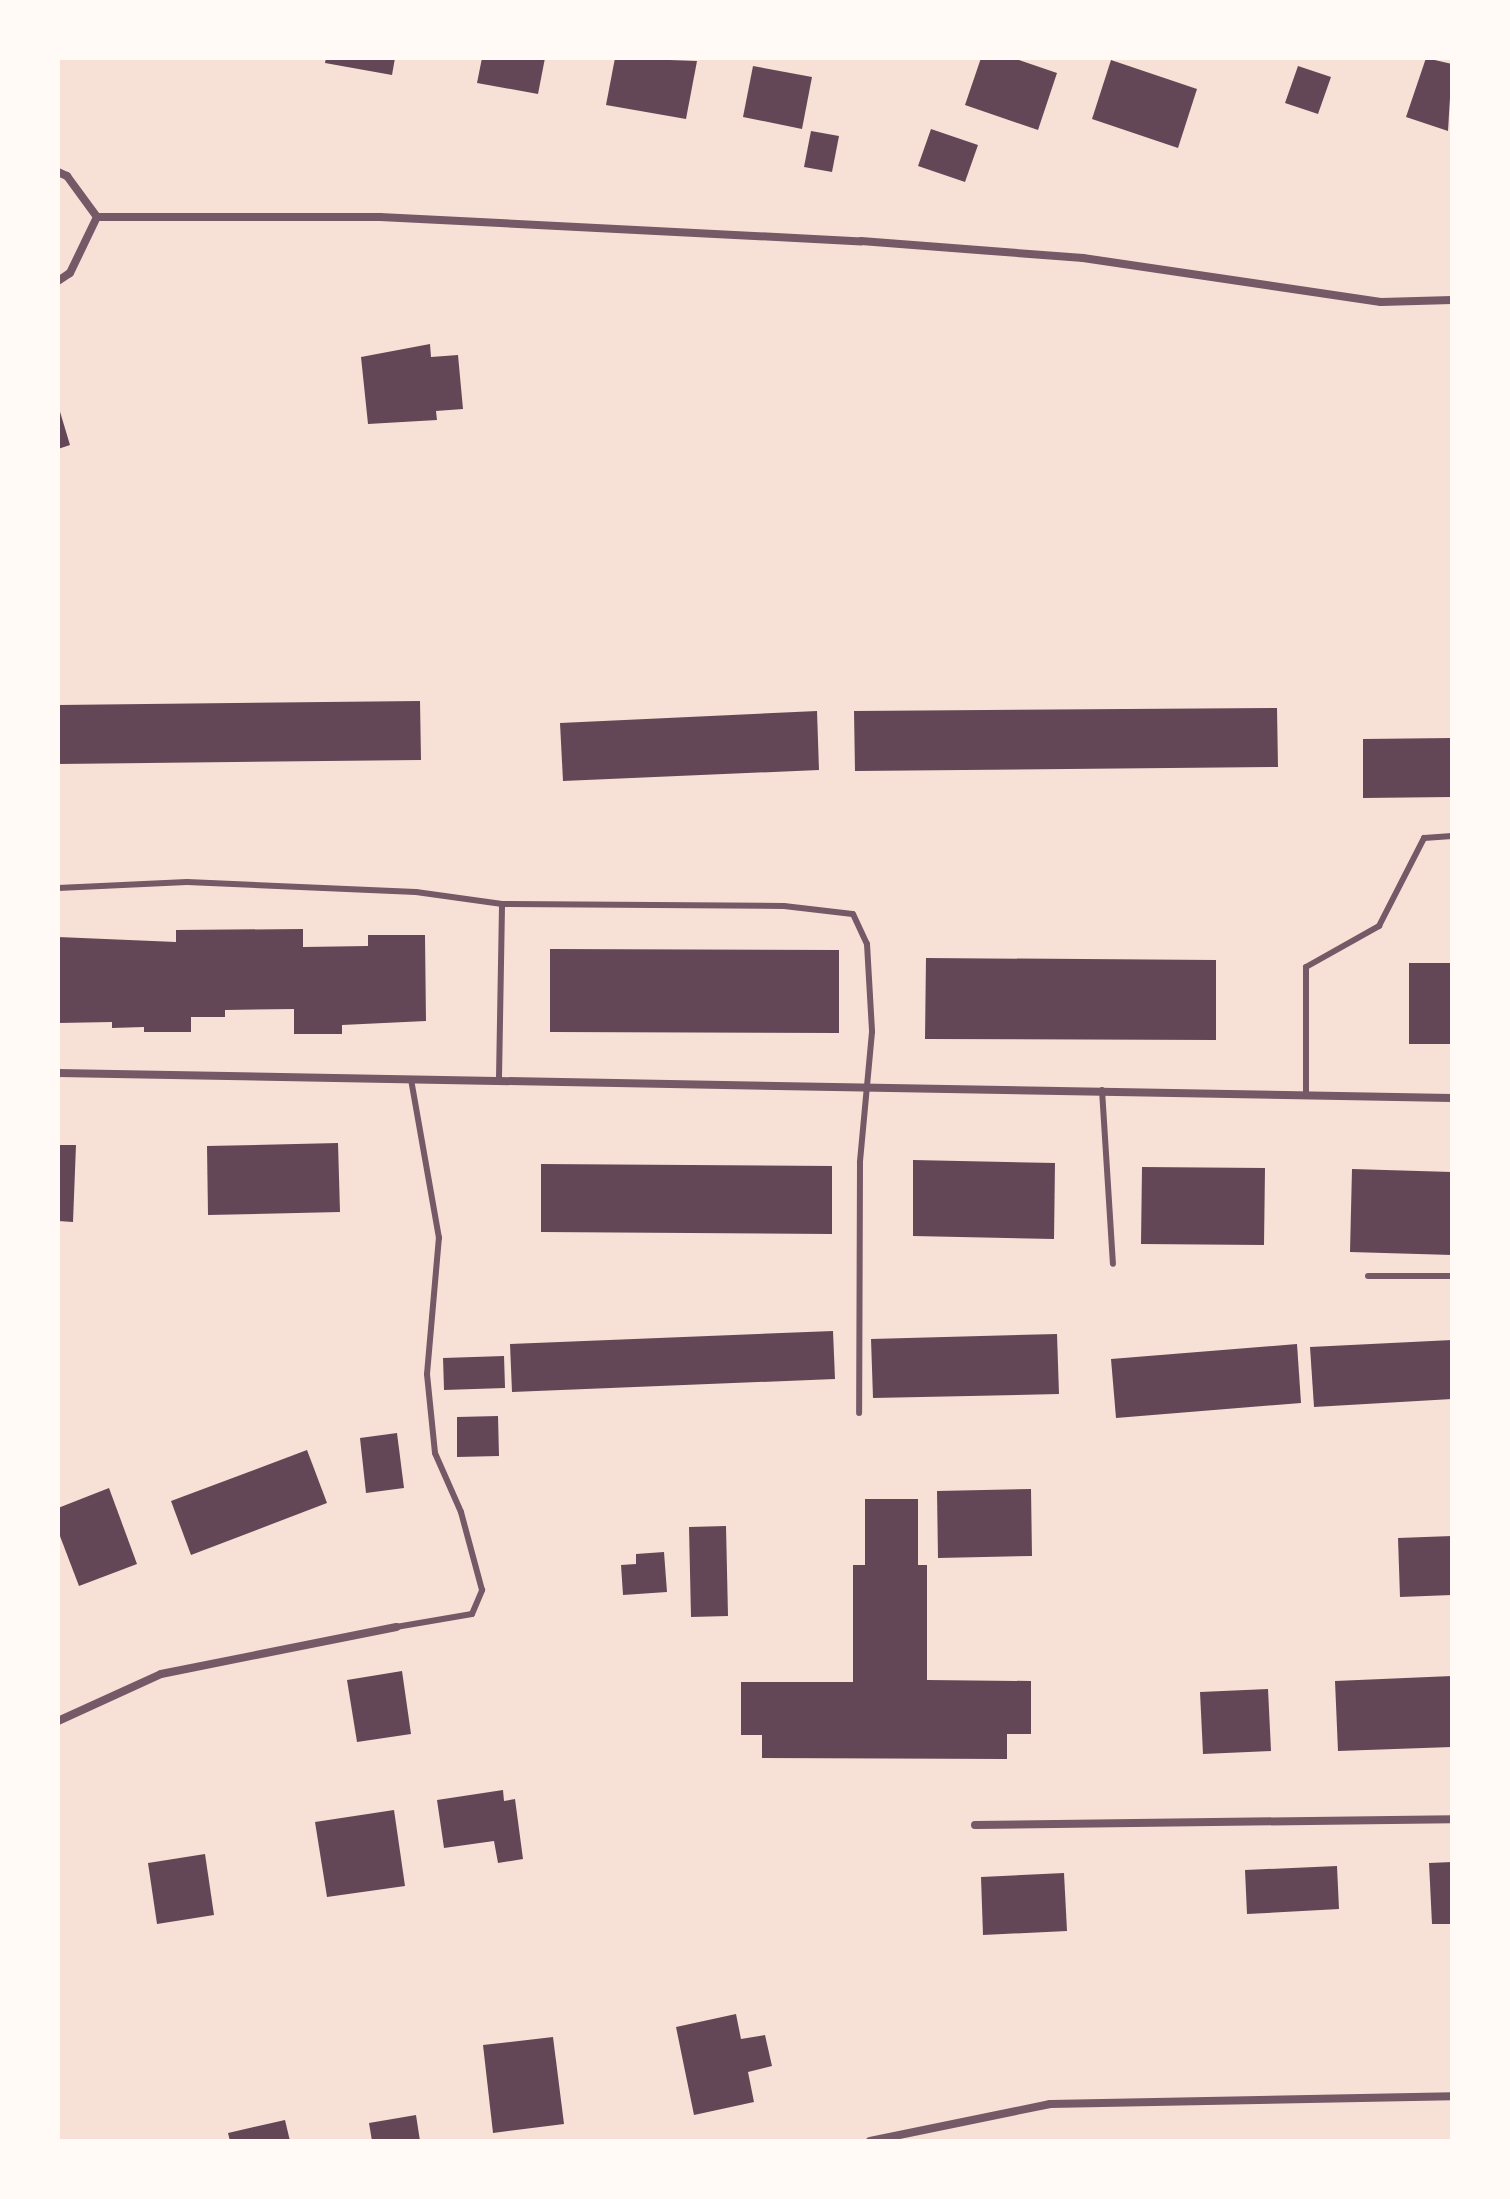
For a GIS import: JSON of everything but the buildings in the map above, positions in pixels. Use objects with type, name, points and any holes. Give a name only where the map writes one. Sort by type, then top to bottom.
[{"type":"street","points":[[58,172],[67,176],[97,217]]},
{"type":"street","points":[[58,281],[70,273],[97,217]]},
{"type":"street","points":[[97,217],[380,217],[861,241],[1083,258],[1381,302],[1452,300]]},
{"type":"street","points":[[58,1073],[410,1075],[1452,1098]]},
{"type":"street","points":[[58,1721],[161,1674],[396,1627]]},
{"type":"street","points":[[975,1825],[1452,1819]]},
{"type":"street","points":[[870,2141],[1050,2104],[1452,2096]]},
{"type":"lane","points":[[1306,1094],[1306,967],[1379,926],[1424,838],[1452,836]]},
{"type":"lane","points":[[58,888],[187,882],[416,892],[502,904],[784,906],[853,914],[867,944],[872,1032],[864,1085],[859,1413]]},
{"type":"lane","points":[[499,1078],[502,904]]},
{"type":"lane","points":[[396,1627],[472,1614],[482,1590],[461,1512],[435,1453],[427,1374],[439,1238],[410,1075]]},
{"type":"lane","points":[[1102,1090],[1113,1264]]},
{"type":"lane","points":[[1368,1276],[1452,1276]]}]
